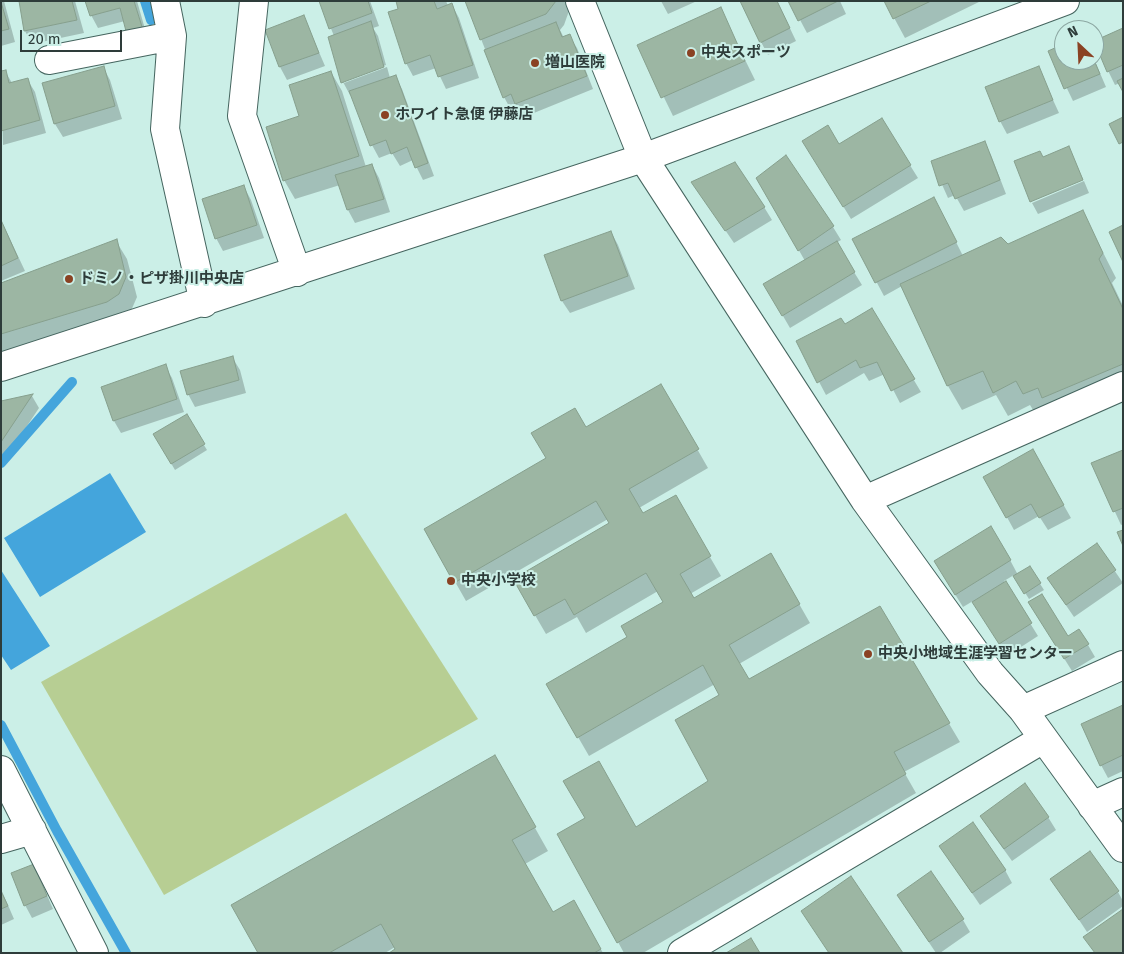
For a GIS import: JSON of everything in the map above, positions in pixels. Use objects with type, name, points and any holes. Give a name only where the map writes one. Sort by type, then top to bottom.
[{"type":"street","points":[[166,1],[172,36],[165,128],[204,303]]},
{"type":"street","points":[[254,1],[242,116],[297,272]]},
{"type":"street","points":[[580,1],[643,158],[865,500],[990,672],[1023,710],[1123,848]]},
{"type":"street","points":[[1,367],[204,303],[643,158],[1065,1]]},
{"type":"street","points":[[49,60],[172,36]]},
{"type":"street","points":[[865,500],[1123,386]]},
{"type":"street","points":[[1023,710],[1123,665]]},
{"type":"street","points":[[682,953],[1043,739]]},
{"type":"street","points":[[1,770],[94,953]]},
{"type":"street","points":[[1092,806],[1123,792]]},
{"type":"street","points":[[1,839],[32,830]]},
{"type":"green space","points":[[346,513],[478,719],[164,895],[41,682]]},
{"type":"water","points":[[110,473],[146,532],[40,597],[4,538]]},
{"type":"water","points":[[1,570],[50,646],[11,670],[1,655]]},
{"type":"building","points":[[19,1],[72,1],[77,20],[24,31]]},
{"type":"building","points":[[85,1],[134,1],[143,30],[127,35],[120,8],[90,16]]},
{"type":"building","points":[[319,1],[368,1],[372,13],[329,29]]},
{"type":"building","points":[[396,1],[434,1],[437,9],[452,3],[473,65],[438,77],[430,55],[405,64],[388,12],[398,9]]},
{"type":"building","points":[[465,1],[556,1],[546,14],[480,40]]},
{"type":"building","points":[[740,1],[777,1],[790,28],[760,43]]},
{"type":"building","points":[[788,1],[838,1],[798,21]]},
{"type":"building","points":[[884,1],[931,1],[893,19]]},
{"type":"building","points":[[1,2],[9,29],[1,31]]},
{"type":"building","name":"中央スポーツ","points":[[721,7],[745,61],[661,98],[637,45]]},
{"type":"building","points":[[304,15],[319,53],[279,67],[265,30]]},
{"type":"building","points":[[371,21],[384,67],[341,83],[328,37]]},
{"type":"building","name":"増山医院","points":[[556,22],[562,37],[570,34],[587,76],[515,104],[511,94],[503,98],[484,50]]},
{"type":"building","points":[[1123,28],[1123,65],[1107,72],[1104,65],[1104,37]]},
{"type":"building","points":[[1054,48],[1054,65],[1048,51]]},
{"type":"building","points":[[104,66],[115,106],[54,124],[42,83]]},
{"type":"building","points":[[1039,66],[1053,100],[999,122],[985,87]]},
{"type":"building","points":[[6,70],[9,83],[28,78],[40,120],[1,131],[1,71]]},
{"type":"building","points":[[1056,70],[1098,70],[1100,74],[1064,89]]},
{"type":"building","points":[[331,71],[359,156],[283,181],[266,127],[299,116],[289,85]]},
{"type":"building","name":"ホワイト急便 伊藤店","points":[[396,75],[428,163],[415,168],[407,147],[391,154],[386,140],[370,146],[349,91]]},
{"type":"building","points":[[1123,78],[1123,92],[1117,81]]},
{"type":"building","points":[[1123,117],[1123,142],[1119,144],[1109,124]]},
{"type":"building","points":[[882,118],[911,165],[843,207],[802,141],[828,125],[839,144]]},
{"type":"building","points":[[985,141],[1000,180],[955,199],[948,183],[939,186],[931,161]]},
{"type":"building","points":[[1069,146],[1083,180],[1030,202],[1014,161],[1040,151],[1043,157]]},
{"type":"building","points":[[786,155],[834,226],[798,251],[756,178]]},
{"type":"building","points":[[735,162],[765,207],[725,231],[691,182]]},
{"type":"building","points":[[372,164],[384,199],[347,210],[335,175]]},
{"type":"building","points":[[244,185],[257,225],[215,239],[202,199]]},
{"type":"building","points":[[934,197],[957,242],[875,283],[852,239]]},
{"type":"building","points":[[1083,210],[1103,253],[1099,259],[1123,309],[1123,364],[1042,398],[1038,388],[1023,394],[1016,381],[993,393],[983,371],[947,386],[900,284],[1001,237],[1008,244]]},
{"type":"building","points":[[1,220],[18,258],[1,266]]},
{"type":"building","points":[[1123,225],[1123,262],[1109,232]]},
{"type":"building","points":[[611,231],[628,276],[561,301],[544,255]]},
{"type":"building","points":[[117,239],[126,277],[119,294],[107,302],[1,334],[1,283]]},
{"type":"building","points":[[837,241],[855,272],[782,316],[763,284]]},
{"type":"building","points":[[872,308],[915,379],[891,391],[877,362],[860,368],[856,360],[817,383],[796,341],[841,318],[845,324]]},
{"type":"building","points":[[233,356],[239,380],[187,395],[180,371]]},
{"type":"building","points":[[166,364],[177,399],[113,421],[101,387]]},
{"type":"building","points":[[661,384],[699,449],[629,489],[643,513],[676,495],[711,556],[680,574],[694,598],[771,553],[800,604],[729,645],[749,679],[880,606],[950,723],[894,752],[906,774],[617,943],[557,834],[585,818],[563,781],[599,761],[636,827],[708,781],[675,720],[719,695],[703,665],[577,738],[546,684],[627,637],[621,626],[663,602],[646,573],[574,615],[565,599],[534,616],[513,579],[609,523],[596,501],[454,583],[424,529],[546,458],[531,433],[575,408],[586,427]]},
{"type":"building","points":[[33,394],[1,442],[1,401]]},
{"type":"building","points":[[187,414],[205,444],[171,464],[153,434]]},
{"type":"building","points":[[1033,449],[1064,505],[1039,518],[1031,504],[1006,518],[983,477]]},
{"type":"building","points":[[1123,450],[1123,508],[1113,512],[1091,463]]},
{"type":"building","points":[[991,526],[1011,560],[955,595],[934,561]]},
{"type":"building","points":[[1123,530],[1123,546],[1117,532]]},
{"type":"building","points":[[1097,543],[1116,570],[1066,605],[1047,578]]},
{"type":"building","points":[[1030,566],[1041,583],[1024,594],[1013,576]]},
{"type":"building","points":[[1006,581],[1032,623],[999,644],[972,602]]},
{"type":"building","points":[[1042,594],[1068,636],[1079,629],[1089,644],[1064,659],[1028,602]]},
{"type":"building","points":[[1123,705],[1123,755],[1100,766],[1081,724]]},
{"type":"building","points":[[495,755],[536,827],[512,840],[553,912],[574,900],[601,949],[594,953],[389,953],[395,949],[381,924],[329,953],[258,953],[231,905]]},
{"type":"building","points":[[1025,783],[1049,817],[1004,849],[980,816]]},
{"type":"building","points":[[973,822],[1006,870],[972,893],[939,846]]},
{"type":"building","points":[[1090,851],[1119,891],[1079,920],[1050,879]]},
{"type":"building","points":[[34,864],[47,896],[24,906],[11,873]]},
{"type":"building","points":[[931,871],[964,919],[929,942],[897,895]]},
{"type":"building","points":[[851,876],[903,953],[829,953],[801,911]]},
{"type":"building","points":[[1,891],[8,906],[1,909]]},
{"type":"building","points":[[1123,909],[1123,953],[1095,953],[1083,937]]},
{"type":"building","points":[[751,938],[760,953],[726,953]]},
{"type":"waterway","points":[[145,1],[151,20]]},
{"type":"waterway","points":[[1,463],[72,382]]},
{"type":"waterway","points":[[1,725],[57,831],[126,953]]},
{"type":"place","name":"中央スポーツ","points":[[691,53]]},
{"type":"place","name":"増山医院","points":[[535,63]]},
{"type":"place","name":"ホワイト急便 伊藤店","points":[[385,115]]},
{"type":"place","name":"ドミノ・ピザ掛川中央店","points":[[69,279]]},
{"type":"place","name":"中央小学校","points":[[451,581]]},
{"type":"place","name":"中央小地域生涯学習センター","points":[[868,654]]}]
